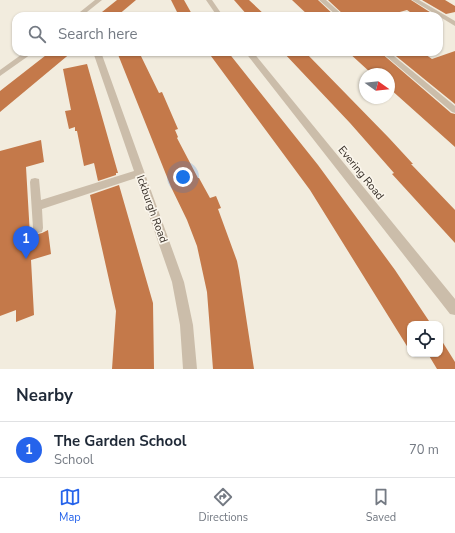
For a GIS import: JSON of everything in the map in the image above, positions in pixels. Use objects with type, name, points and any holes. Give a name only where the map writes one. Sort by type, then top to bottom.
[{"type":"street","points":[[83,12],[99,0]]},
{"type":"street","points":[[209,0],[217,12]]},
{"type":"street","points":[[322,0],[336,12]]},
{"type":"street","points":[[415,0],[435,12]]},
{"type":"street","points":[[443,17],[455,24]]},
{"type":"street","points":[[0,74],[25,56]]},
{"type":"street","name":"Ickburgh Road","points":[[98,56],[178,282],[185,311],[190,369]]},
{"type":"street","name":"Evering Road","points":[[252,56],[455,309]]},
{"type":"street","points":[[390,56],[455,110]]},
{"type":"street","points":[[37,206],[139,173]]},
{"type":"street","points":[[35,182],[38,228]]},
{"type":"building","points":[[117,0],[136,0],[122,12],[102,12]]},
{"type":"building","points":[[171,0],[184,0],[191,12],[177,12]]},
{"type":"building","points":[[234,0],[249,0],[262,12],[244,12]]},
{"type":"building","points":[[292,0],[318,0],[331,12],[305,12]]},
{"type":"building","points":[[328,0],[411,0],[430,12],[410,12],[407,10],[400,12],[341,12]]},
{"type":"building","points":[[422,0],[445,0],[455,6],[455,12],[446,14]]},
{"type":"building","points":[[455,51],[455,104],[396,56],[428,56],[432,59]]},
{"type":"building","points":[[45,56],[67,56],[0,112],[0,91]]},
{"type":"building","points":[[119,56],[141,56],[159,93],[162,92],[178,129],[175,130],[178,137],[177,138],[198,178],[210,198],[216,196],[221,208],[218,209],[237,261],[254,369],[213,369],[207,292],[197,246],[187,220],[171,187]]},
{"type":"building","points":[[211,56],[231,56],[318,165],[395,270],[429,321],[407,321],[407,346],[310,190]]},
{"type":"building","points":[[287,56],[309,56],[389,138],[413,164],[411,164],[455,210],[455,243],[392,174],[394,173],[350,123]]},
{"type":"building","points":[[352,56],[385,56],[451,113],[455,114],[455,147],[395,93],[395,68],[366,68]]},
{"type":"building","points":[[87,64],[118,173],[98,181],[94,163],[84,166],[77,131],[75,131],[75,127],[69,129],[65,111],[71,110],[63,69]]},
{"type":"building","points":[[41,140],[44,162],[26,167],[30,236],[48,230],[51,254],[31,260],[34,315],[16,322],[16,310],[0,316],[0,151]]},
{"type":"building","points":[[119,185],[153,303],[154,369],[112,369],[116,311],[90,195]]},
{"type":"building","points":[[443,343],[455,362],[455,369],[437,369],[430,357],[443,357]]},
{"type":"place","name":"The Garden School","points":[[26,259]]}]
